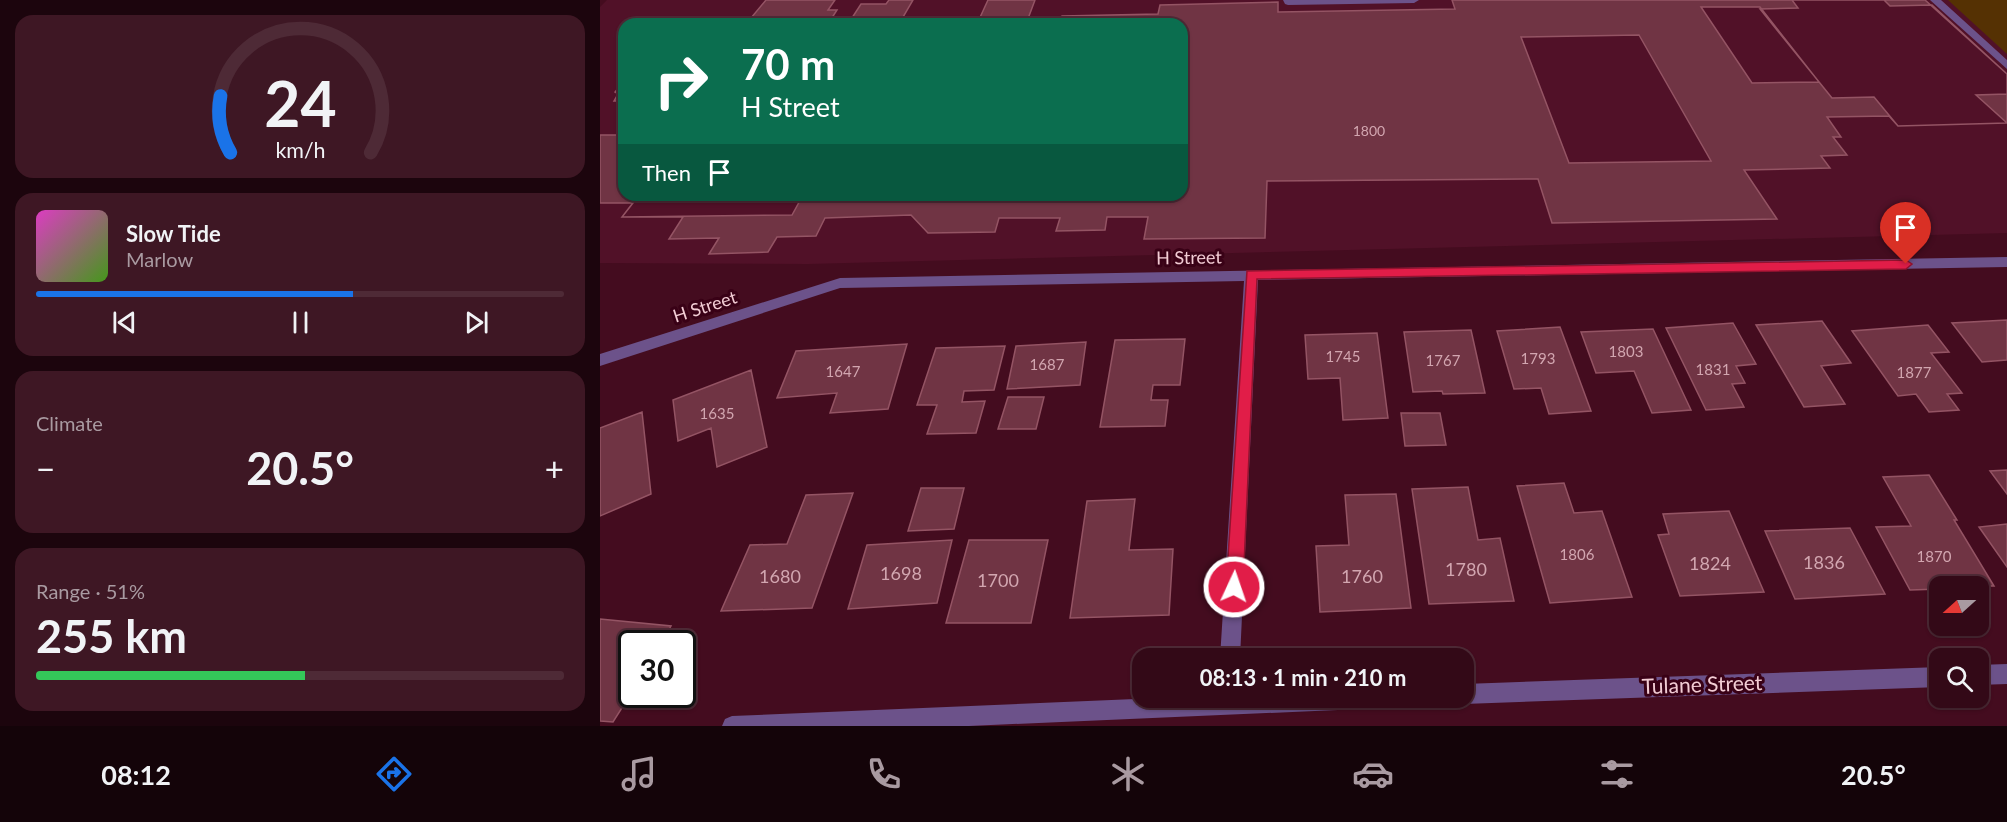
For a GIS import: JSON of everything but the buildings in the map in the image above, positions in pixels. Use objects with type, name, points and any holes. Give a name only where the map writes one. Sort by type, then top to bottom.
[{"type":"street","points":[[1288,0],[1288,2],[1414,0]]},
{"type":"street","points":[[1935,0],[2007,66]]},
{"type":"street","name":"H Street","points":[[600,360],[840,283],[2007,262]]},
{"type":"street","points":[[1231,648],[1251,274]]},
{"type":"street","points":[[1989,675],[2007,674]]},
{"type":"street","name":"Tulane Street","points":[[1474,694],[1929,676]]},
{"type":"street","points":[[732,725],[1132,705]]},
{"type":"shaded area","points":[[607,0],[2007,0],[2007,233],[808,264],[600,263],[600,7]]},
{"type":"shaded area","points":[[1948,0],[2007,0],[2007,54]]},
{"type":"route","points":[[1234,587],[1251,274],[1906,264]]}]
